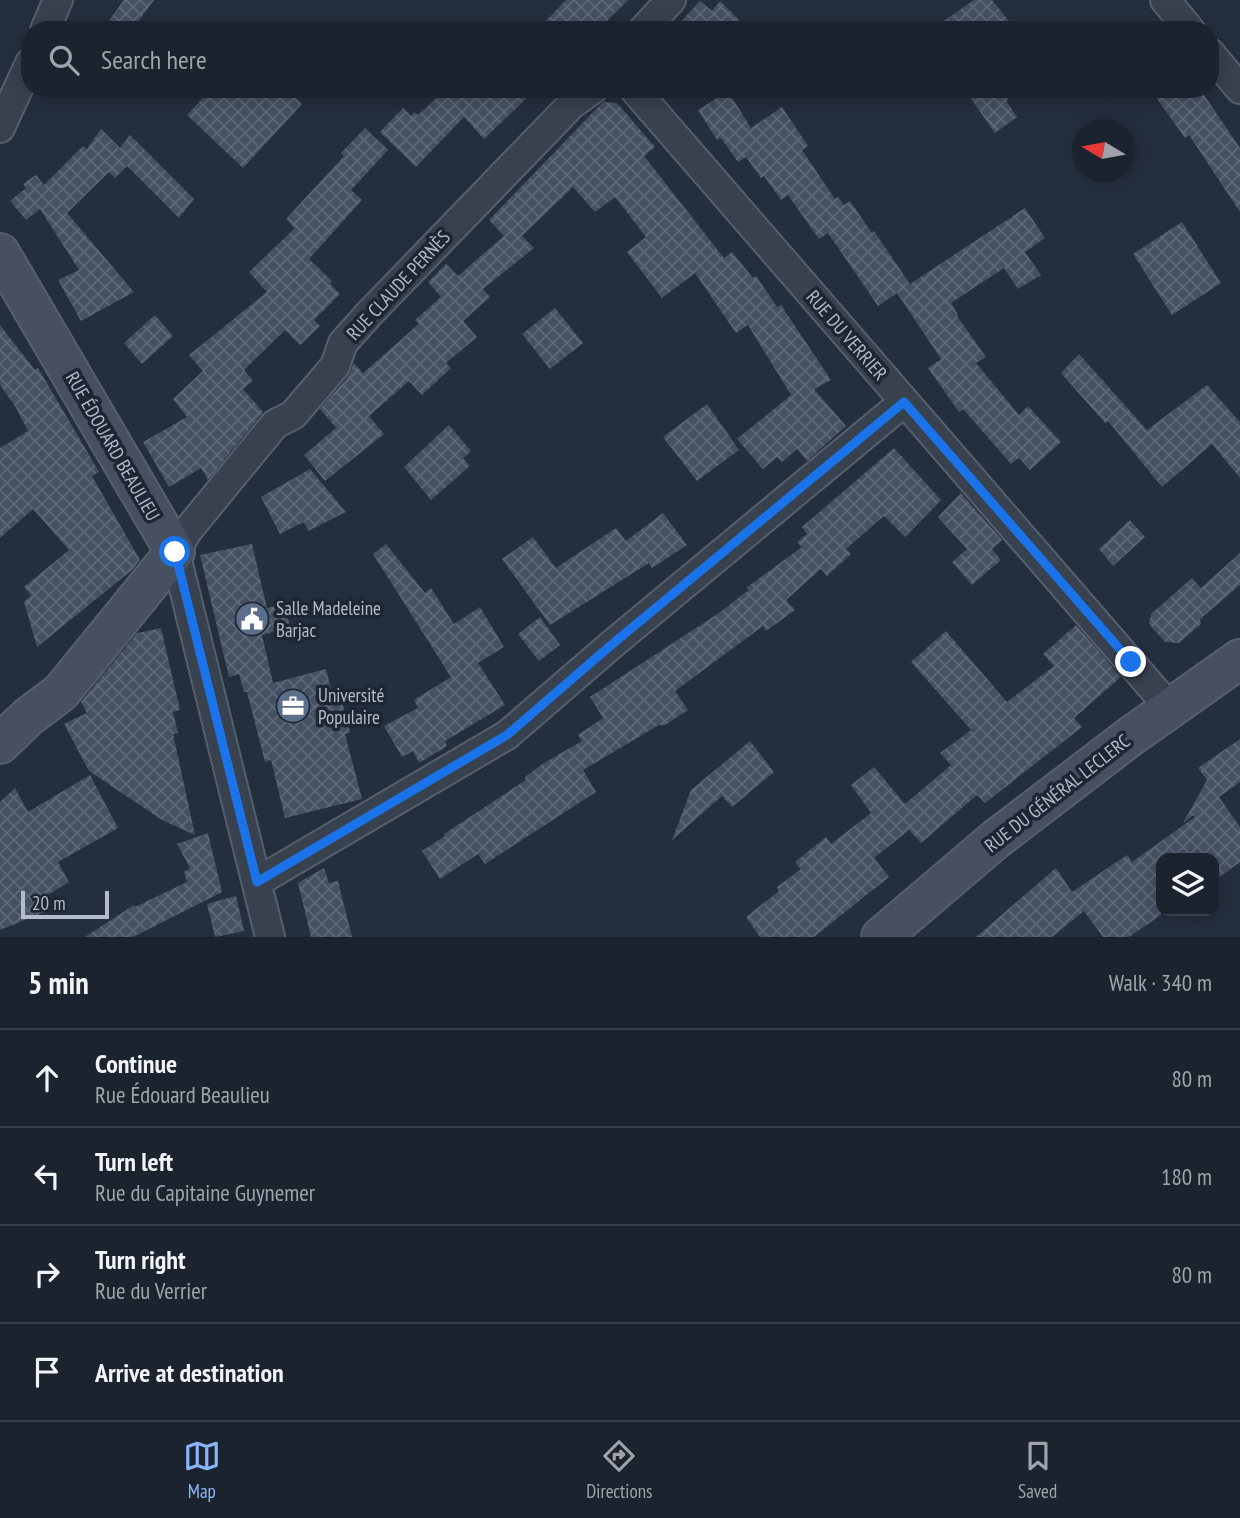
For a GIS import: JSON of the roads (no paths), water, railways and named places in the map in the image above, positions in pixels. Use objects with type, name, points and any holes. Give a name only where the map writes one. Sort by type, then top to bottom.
[{"type":"street","points":[[49,21],[58,0]]},
{"type":"street","points":[[651,21],[671,0]]},
{"type":"street","points":[[1165,0],[1182,21]]},
{"type":"street","points":[[1219,64],[1240,89]]},
{"type":"street","points":[[0,128],[21,82]]},
{"type":"street","name":"RUE CLAUDE PERNÈS","points":[[0,744],[61,692],[275,424],[293,415],[335,366],[343,343],[369,314],[580,98]]},
{"type":"street","name":"RUE DU VERRIER","points":[[642,98],[1170,708]]},
{"type":"street","name":"RUE ÉDOUARD BEAULIEU","points":[[0,253],[175,552],[270,937]]},
{"type":"street","points":[[257,882],[507,735],[904,402]]},
{"type":"street","name":"RUE DU GÉNÉRAL LECLERC","points":[[881,937],[996,839],[1170,708],[1240,659]]},
{"type":"place","name":"Salle Madeleine Barjac","points":[[252,619]]},
{"type":"place","name":"Université Populaire","points":[[293,706]]}]
